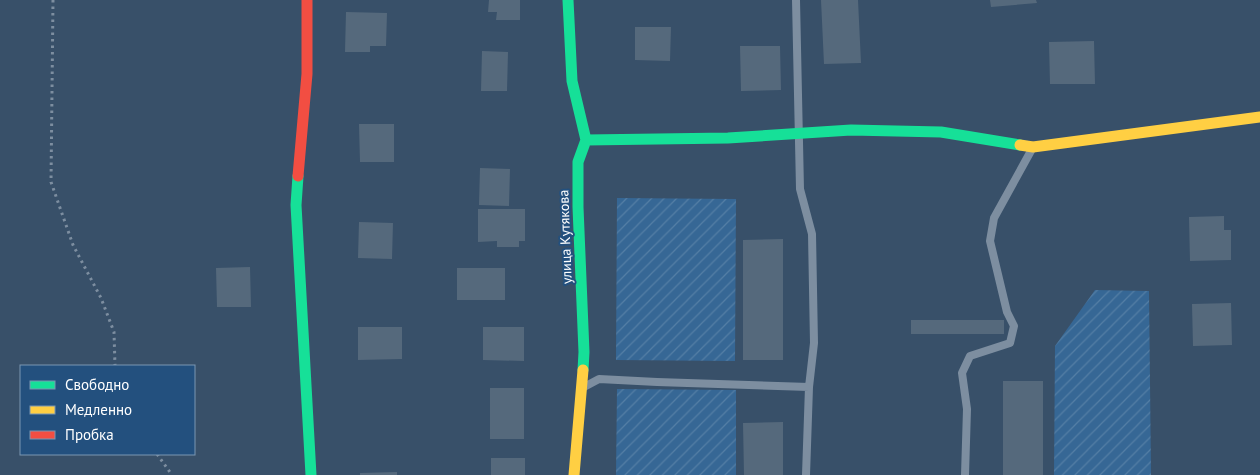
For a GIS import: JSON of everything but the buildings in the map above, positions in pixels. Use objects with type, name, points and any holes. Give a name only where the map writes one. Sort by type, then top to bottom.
[{"type":"street","points":[[307,0],[307,74],[296,205],[311,475]]},
{"type":"street","points":[[568,0],[572,81],[586,140],[728,138],[851,130],[941,132],[1033,147],[1260,117]]},
{"type":"street","name":"улица Кутякова","points":[[574,475],[584,352],[578,162],[586,140]]},
{"type":"lane","points":[[796,0],[800,188],[812,234],[814,343],[809,387],[806,475]]},
{"type":"lane","points":[[965,475],[967,409],[962,373],[970,356],[1010,343],[1014,326],[1007,312],[990,241],[994,218],[1033,147]]},
{"type":"lane","points":[[581,388],[599,378],[657,382],[809,387]]},
{"type":"path","points":[[53,0],[51,182],[73,245],[101,298],[114,332],[115,365]]},
{"type":"path","points":[[158,455],[172,475]]},
{"type":"shaded area","points":[[617,198],[736,199],[735,361],[616,360]]},
{"type":"shaded area","points":[[1095,290],[1149,291],[1151,475],[1054,475],[1055,346]]},
{"type":"shaded area","points":[[617,389],[736,390],[736,475],[616,475]]},
{"type":"traffic: fast","points":[[568,0],[572,81],[586,140],[578,162],[583,370]]},
{"type":"traffic: fast","points":[[586,140],[728,138],[851,130],[941,132],[1020,145]]},
{"type":"traffic: fast","points":[[298,176],[296,205],[311,475]]},
{"type":"traffic: slow","points":[[1020,145],[1033,147],[1260,117]]},
{"type":"traffic: slow","points":[[574,475],[583,370]]},
{"type":"traffic: jam","points":[[298,176],[307,74],[307,0]]}]
